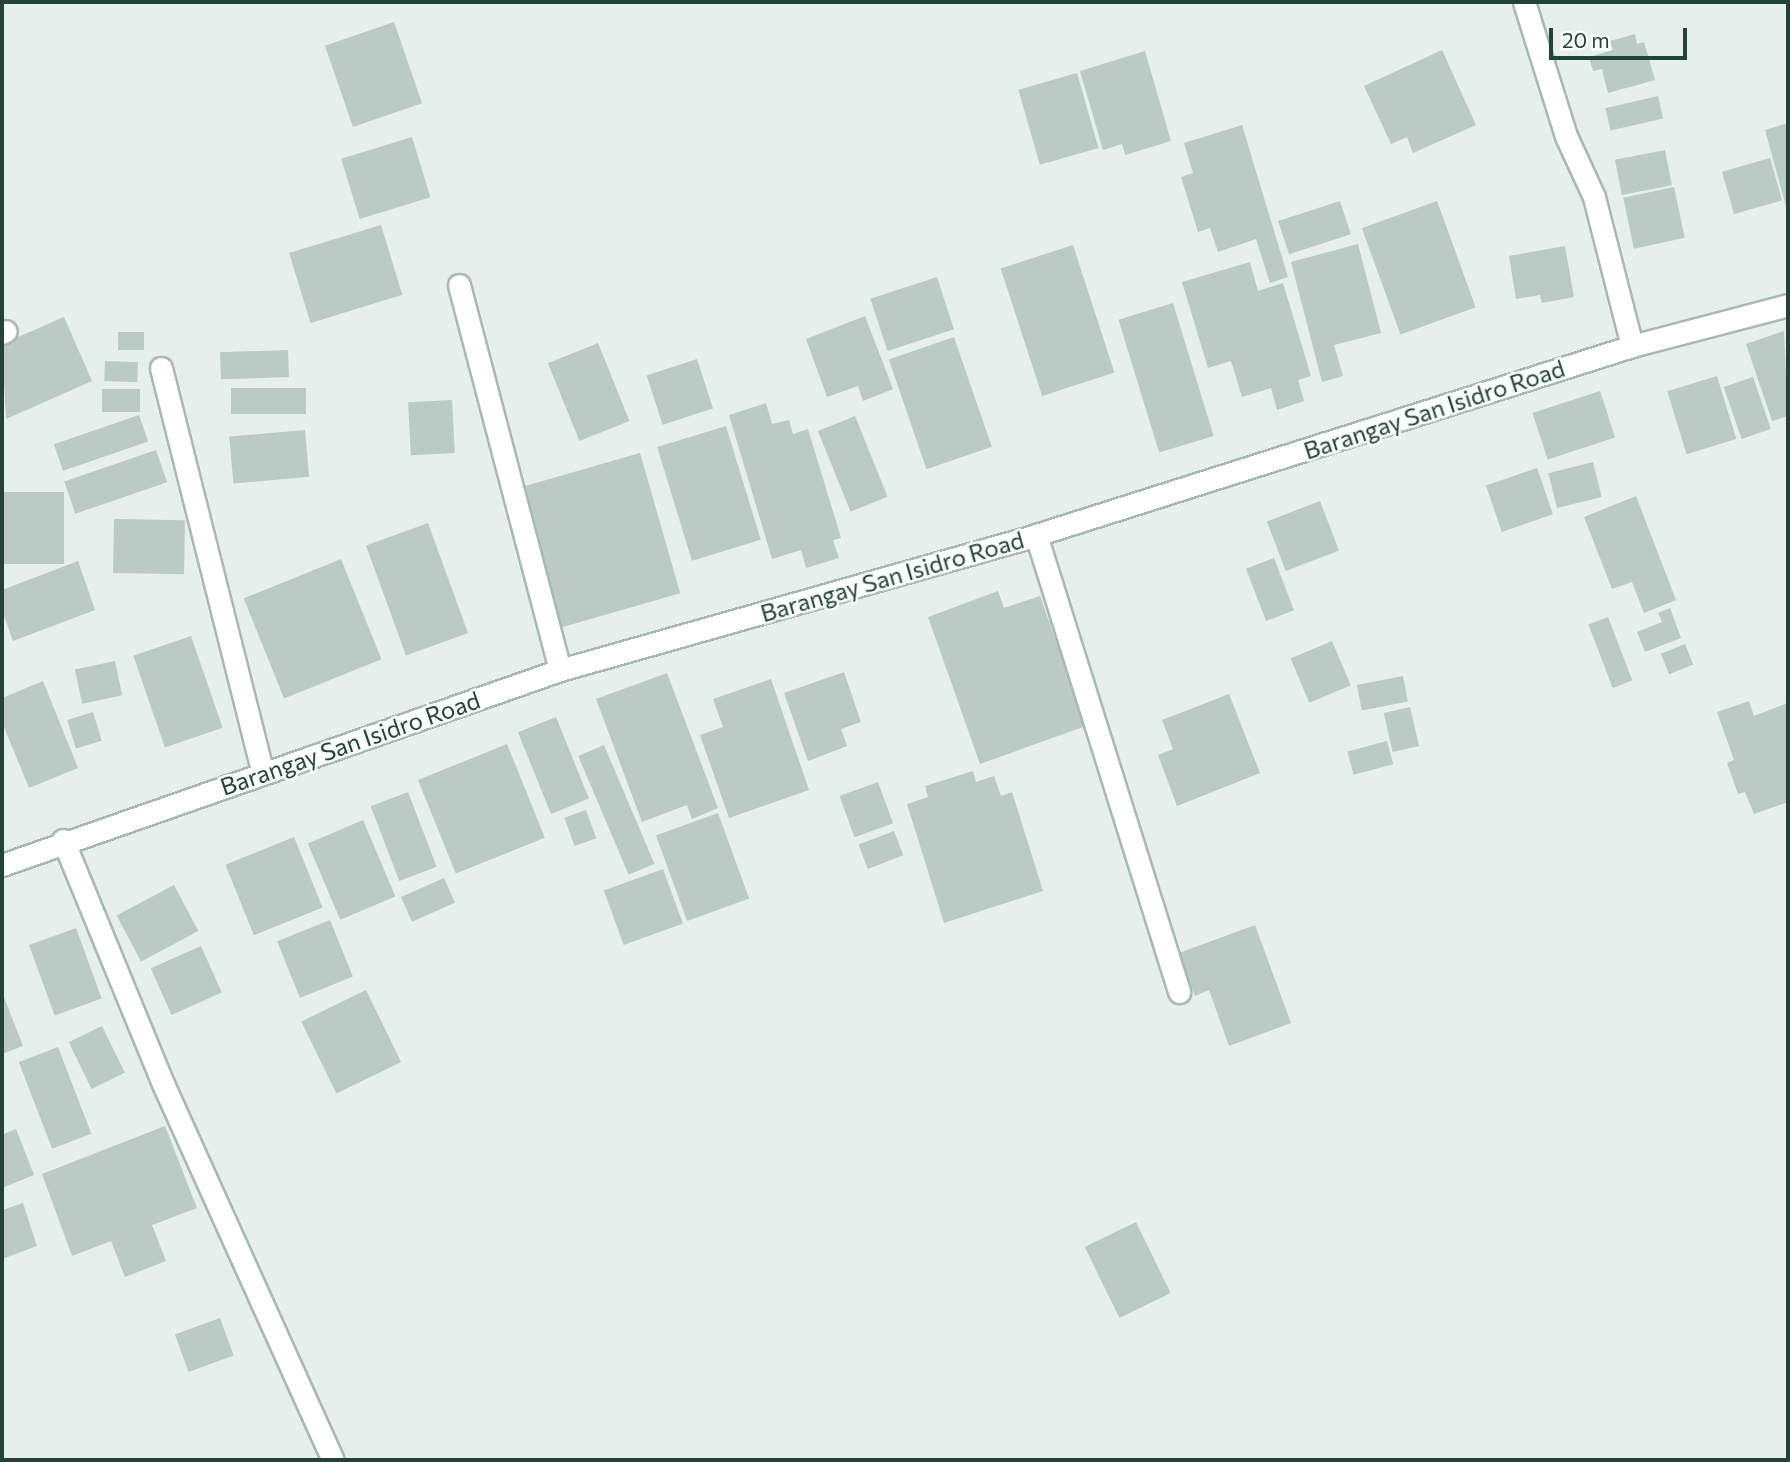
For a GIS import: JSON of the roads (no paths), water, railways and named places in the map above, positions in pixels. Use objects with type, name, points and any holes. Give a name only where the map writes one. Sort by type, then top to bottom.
[{"type":"street","points":[[1524,2],[1566,135],[1594,197],[1632,346]]},
{"type":"street","points":[[459,285],[560,670]]},
{"type":"street","name":"Barangay San Isidro Road","points":[[2,864],[63,840],[560,670],[1036,535],[1632,346],[1788,304]]},
{"type":"street","points":[[161,368],[263,773]]},
{"type":"street","points":[[1036,535],[1179,992]]},
{"type":"street","points":[[63,840],[164,1086],[333,1460]]}]
